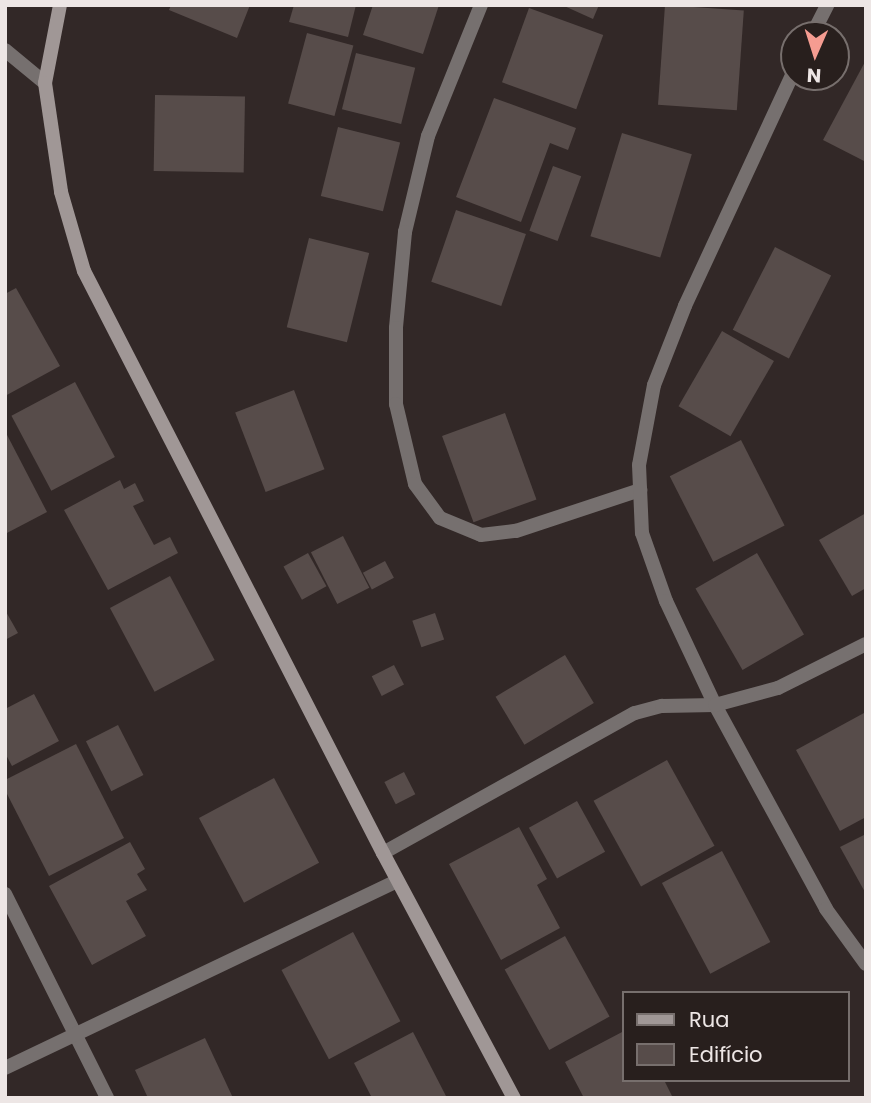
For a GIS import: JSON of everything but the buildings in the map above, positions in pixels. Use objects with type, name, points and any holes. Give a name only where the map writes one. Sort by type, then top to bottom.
[{"type":"street","points":[[60,5],[45,83],[61,192],[84,271],[397,881],[514,1098]]},
{"type":"street","points":[[481,5],[428,136],[405,232],[396,328],[396,404],[415,484],[440,519],[481,535],[516,531],[640,490]]},
{"type":"street","points":[[819,21],[827,5]]},
{"type":"street","points":[[5,50],[45,83]]},
{"type":"street","points":[[785,91],[685,306],[654,385],[639,465],[642,533],[666,601],[715,705],[825,909],[866,964]]},
{"type":"street","points":[[383,853],[635,713],[662,706],[715,705],[778,688],[866,643]]},
{"type":"street","points":[[5,1068],[397,881]]},
{"type":"street","points":[[5,894],[78,1034],[107,1098]]}]
